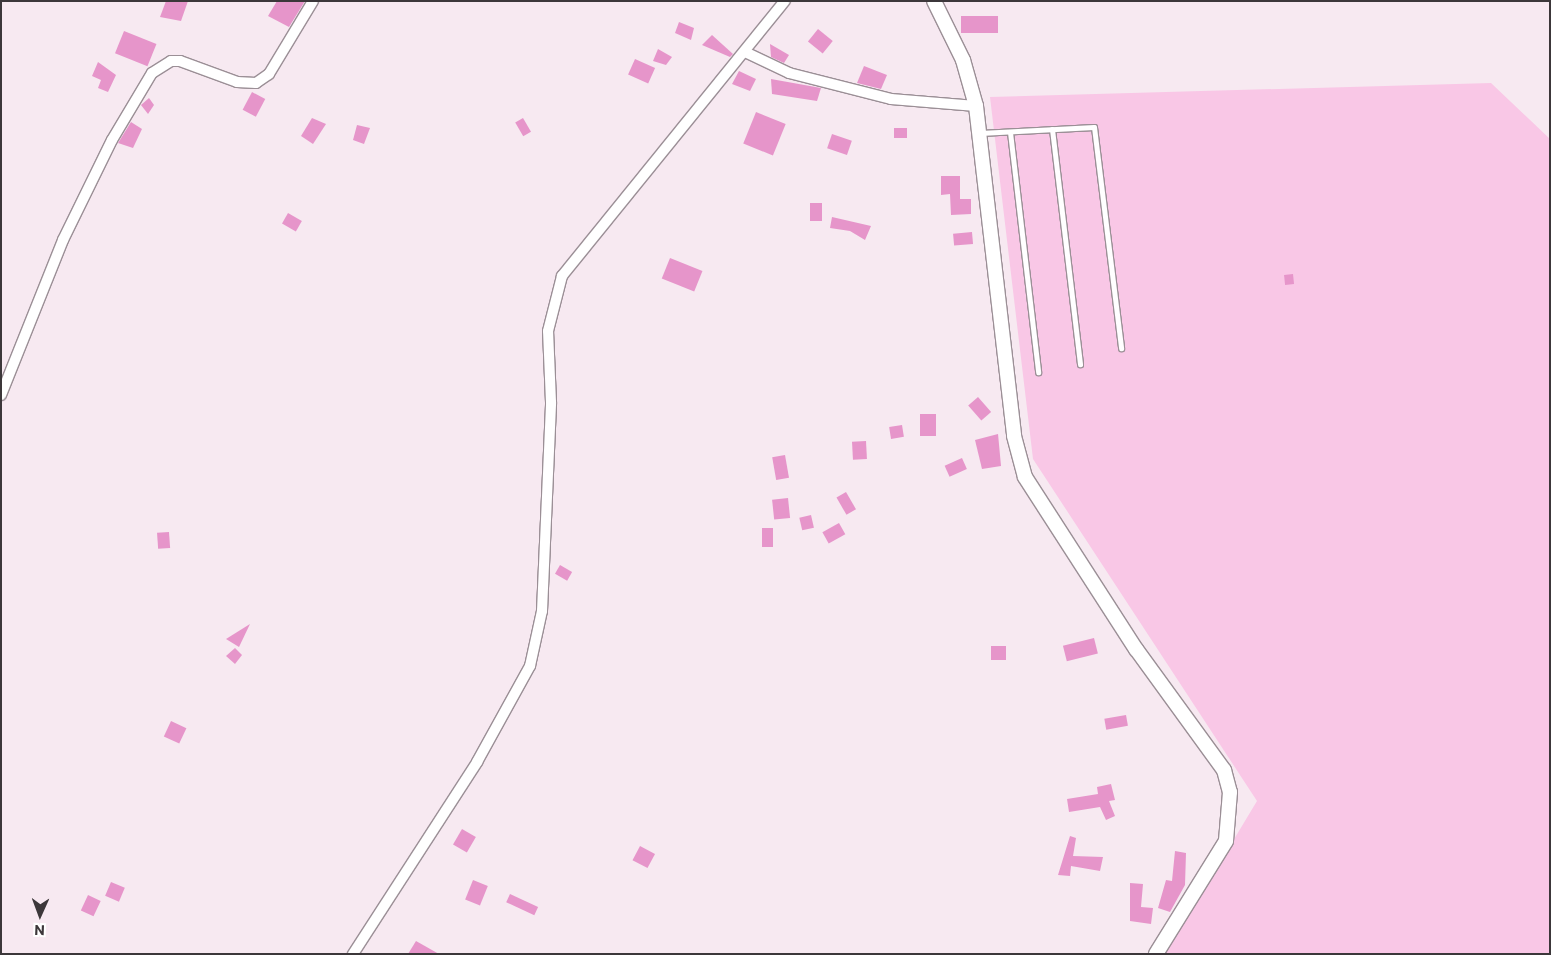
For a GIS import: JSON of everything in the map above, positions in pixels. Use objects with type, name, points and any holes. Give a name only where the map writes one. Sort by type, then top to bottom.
[{"type":"street","points":[[1,395],[64,240],[112,140],[152,73],[171,61],[180,62],[238,82],[256,83],[269,74],[313,1]]},
{"type":"street","points":[[353,954],[477,762],[530,666],[542,611],[551,402],[548,321],[562,276],[785,1]]},
{"type":"street","points":[[934,1],[963,60],[976,106],[1014,436],[1025,478],[1136,649],[1224,770],[1230,792],[1226,840],[1156,954]]},
{"type":"street","points":[[744,52],[789,74],[890,99],[976,106]]},
{"type":"lane","points":[[980,133],[1094,127],[1121,348]]},
{"type":"lane","points":[[1052,129],[1080,364]]},
{"type":"lane","points":[[1010,132],[1038,372]]},
{"type":"shaded area","points":[[1491,83],[1550,139],[1550,954],[1165,954],[1257,801],[1033,459],[990,97]]},
{"type":"building","points":[[166,1],[188,1],[181,21],[160,17]]},
{"type":"building","points":[[277,1],[305,1],[289,27],[268,16]]},
{"type":"building","points":[[961,16],[998,16],[998,33],[961,33]]},
{"type":"building","points":[[679,22],[694,28],[691,40],[675,33]]},
{"type":"building","points":[[818,29],[833,41],[823,53],[808,41]]},
{"type":"building","points":[[124,31],[156,44],[147,66],[115,53]]},
{"type":"building","points":[[712,35],[733,54],[730,57],[702,45]]},
{"type":"building","points":[[770,44],[789,55],[784,63],[771,57]]},
{"type":"building","points":[[658,49],[672,57],[666,65],[653,61]]},
{"type":"building","points":[[635,59],[655,68],[648,83],[628,75]]},
{"type":"building","points":[[98,62],[116,75],[108,92],[98,88],[101,80],[92,76]]},
{"type":"building","points":[[864,66],[887,75],[881,89],[857,83]]},
{"type":"building","points":[[739,71],[756,79],[750,91],[732,84]]},
{"type":"building","points":[[771,79],[821,88],[817,101],[772,94]]},
{"type":"building","points":[[252,92],[265,99],[256,117],[243,110]]},
{"type":"building","points":[[149,98],[154,105],[148,114],[141,105]]},
{"type":"building","points":[[756,112],[786,124],[773,156],[743,144]]},
{"type":"building","points":[[312,118],[326,124],[313,144],[301,136]]},
{"type":"building","points":[[523,118],[531,132],[523,136],[515,122]]},
{"type":"building","points":[[131,122],[142,129],[133,148],[118,143]]},
{"type":"building","points":[[357,125],[370,128],[364,144],[353,140]]},
{"type":"building","points":[[894,128],[907,128],[907,138],[894,138]]},
{"type":"building","points":[[832,134],[852,141],[847,155],[827,148]]},
{"type":"building","points":[[941,176],[960,176],[960,199],[971,199],[971,214],[951,215],[950,194],[941,195]]},
{"type":"building","points":[[810,203],[822,203],[822,221],[810,221]]},
{"type":"building","points":[[288,213],[302,221],[296,231],[282,223]]},
{"type":"building","points":[[832,217],[871,226],[865,240],[850,231],[830,228]]},
{"type":"building","points":[[972,232],[973,244],[954,246],[953,234]]},
{"type":"building","points":[[670,258],[702,271],[694,292],[662,278]]},
{"type":"building","points":[[1293,274],[1294,284],[1285,285],[1284,275]]},
{"type":"building","points":[[978,397],[991,412],[981,421],[968,406]]},
{"type":"building","points":[[920,414],[936,414],[936,436],[920,436]]},
{"type":"building","points":[[902,425],[904,437],[891,439],[889,427]]},
{"type":"building","points":[[998,434],[1001,466],[982,469],[975,440]]},
{"type":"building","points":[[866,441],[867,459],[853,460],[852,442]]},
{"type":"building","points":[[785,455],[789,478],[776,480],[772,457]]},
{"type":"building","points":[[962,458],[967,469],[950,477],[945,466]]},
{"type":"building","points":[[846,492],[856,509],[846,515],[836,497]]},
{"type":"building","points":[[788,498],[790,518],[774,520],[772,500]]},
{"type":"building","points":[[811,515],[814,528],[802,530],[799,518]]},
{"type":"building","points":[[839,523],[845,534],[829,544],[822,532]]},
{"type":"building","points":[[762,528],[773,528],[773,547],[762,547]]},
{"type":"building","points":[[169,532],[170,548],[158,549],[157,533]]},
{"type":"building","points":[[560,565],[572,572],[567,581],[555,574]]},
{"type":"building","points":[[250,624],[239,647],[226,639]]},
{"type":"building","points":[[1094,638],[1098,654],[1067,661],[1063,646]]},
{"type":"building","points":[[991,646],[1006,646],[1006,660],[991,660]]},
{"type":"building","points":[[235,648],[242,655],[235,664],[226,656]]},
{"type":"building","points":[[1126,715],[1128,726],[1106,730],[1104,719]]},
{"type":"building","points":[[171,721],[186,728],[179,744],[164,736]]},
{"type":"building","points":[[1111,784],[1115,800],[1109,801],[1115,816],[1106,820],[1100,807],[1069,812],[1067,799],[1098,794],[1097,787]]},
{"type":"building","points":[[462,829],[476,837],[467,853],[453,845]]},
{"type":"building","points":[[1070,836],[1076,838],[1073,856],[1103,857],[1100,871],[1071,866],[1070,876],[1058,875]]},
{"type":"building","points":[[640,846],[655,854],[647,868],[632,860]]},
{"type":"building","points":[[1175,851],[1186,853],[1185,885],[1170,912],[1158,908],[1166,880],[1172,881]]},
{"type":"building","points":[[473,880],[488,886],[480,905],[465,899]]},
{"type":"building","points":[[111,882],[125,888],[119,902],[105,896]]},
{"type":"building","points":[[1130,883],[1143,884],[1141,907],[1153,908],[1151,924],[1130,921]]},
{"type":"building","points":[[510,894],[538,907],[534,915],[506,902]]},
{"type":"building","points":[[88,895],[101,901],[94,916],[81,910]]},
{"type":"building","points":[[416,941],[439,954],[408,954]]}]
